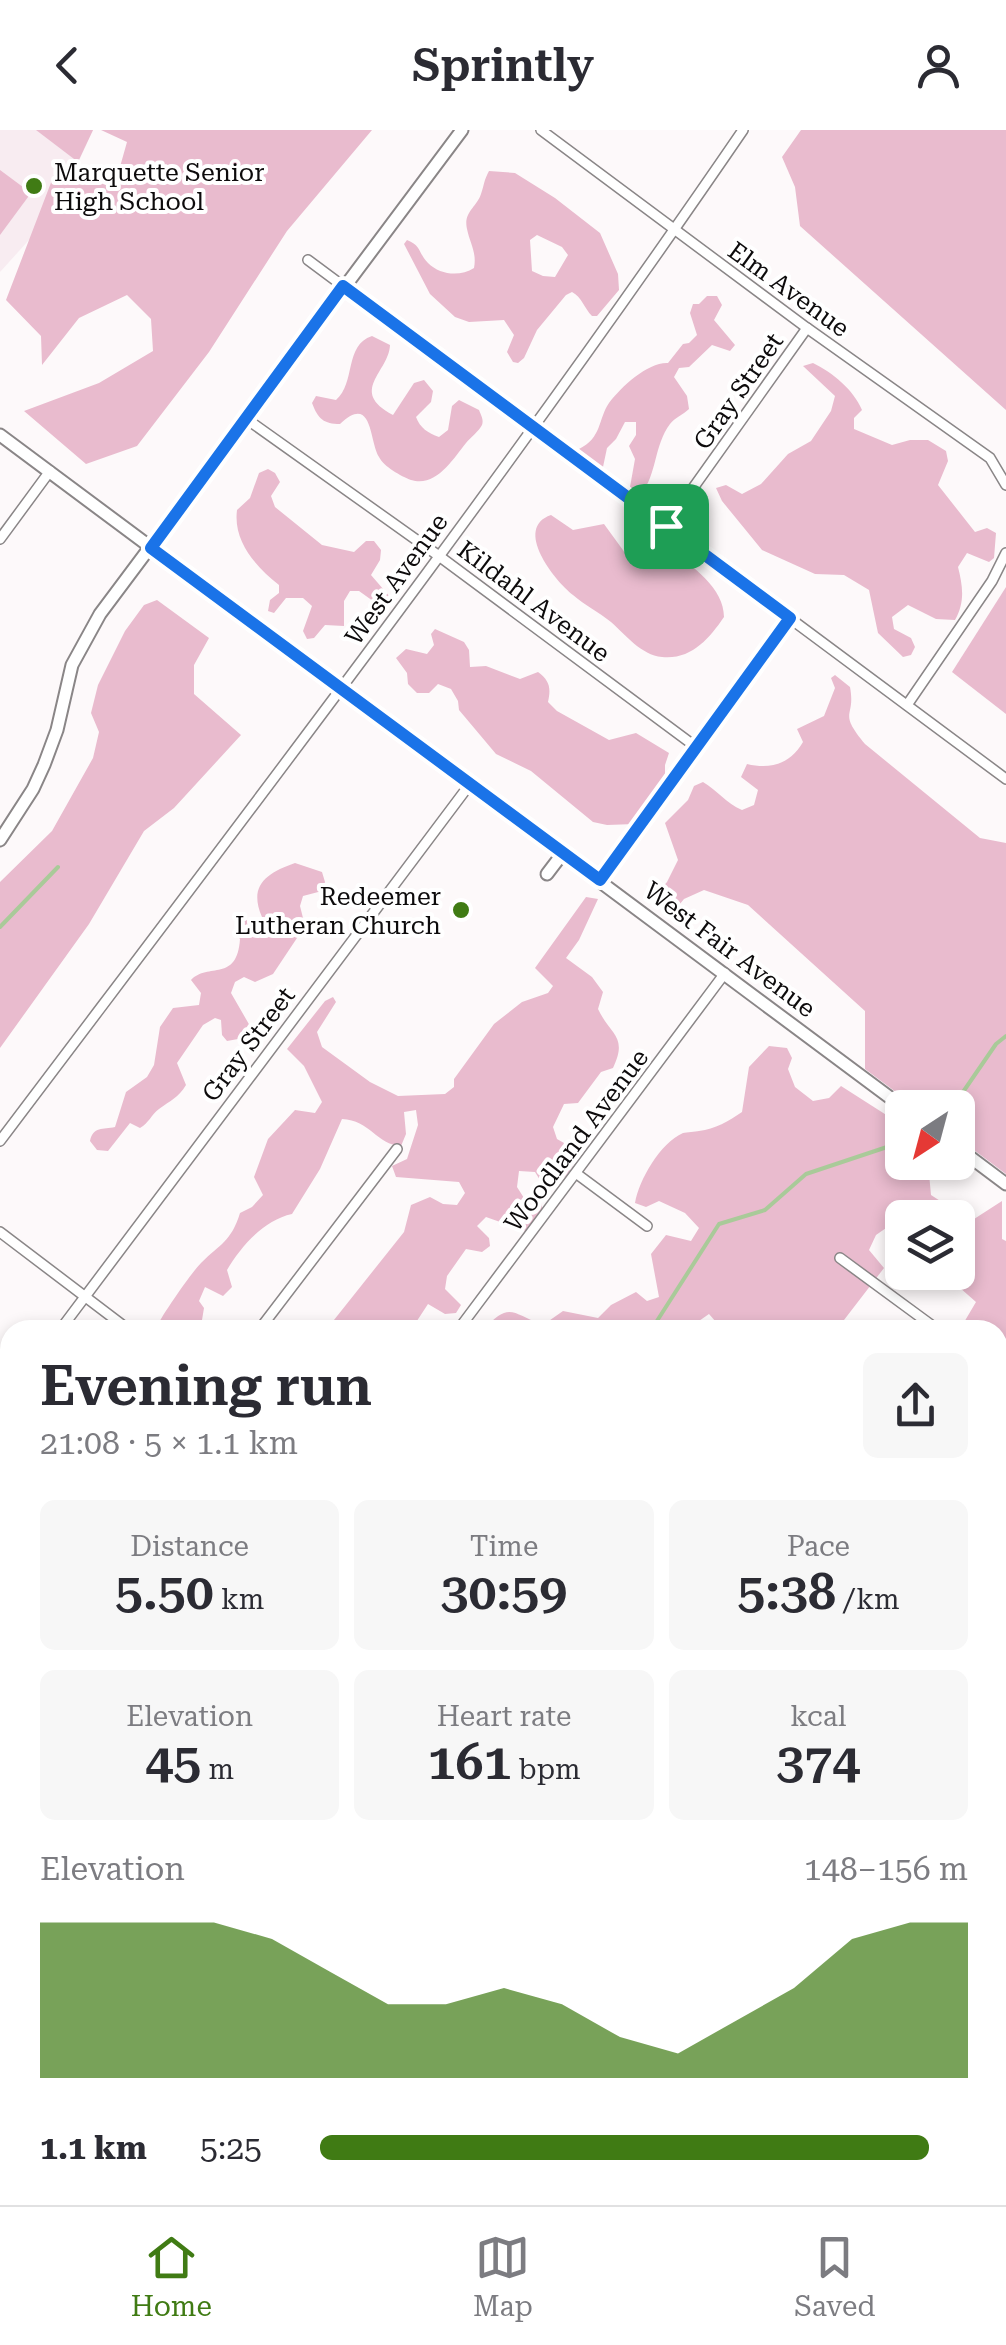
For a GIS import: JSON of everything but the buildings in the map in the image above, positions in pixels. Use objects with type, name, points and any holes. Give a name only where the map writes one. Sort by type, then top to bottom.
[{"type":"street","points":[[0,840],[44,765],[57,730],[72,664],[100,614],[462,130]]},
{"type":"street","name":"Elm Avenue","points":[[541,130],[990,458],[1006,485]]},
{"type":"street","name":"West Avenue","points":[[0,1141],[341,689],[743,130]]},
{"type":"street","points":[[308,260],[1006,779]]},
{"type":"street","name":"Gray Street","points":[[666,526],[808,328]]},
{"type":"street","name":"Kildahl Avenue","points":[[248,420],[696,747]]},
{"type":"street","name":"West Fair Avenue","points":[[0,434],[885,1094]]},
{"type":"street","points":[[0,539],[50,472]]},
{"type":"street","points":[[907,705],[992,581],[1006,554]]},
{"type":"street","points":[[600,880],[790,618]]},
{"type":"street","name":"Gray Street","points":[[67,1320],[470,784]]},
{"type":"street","points":[[547,874],[564,853]]},
{"type":"street","name":"Woodland Avenue","points":[[466,1320],[725,974]]},
{"type":"street","points":[[267,1320],[396,1149]]},
{"type":"street","points":[[975,1161],[1006,1184]]},
{"type":"street","points":[[577,1174],[647,1226]]},
{"type":"street","points":[[0,1232],[116,1320]]},
{"type":"street","points":[[840,1258],[924,1320]]},
{"type":"shaded area","name":"Marquette Senior High School","points":[[0,130],[93,130],[56,210],[0,272]]},
{"type":"shaded area","points":[[36,130],[93,130],[78,162]]},
{"type":"shaded area","points":[[101,130],[372,130],[287,231],[209,352],[137,446],[86,464],[24,411],[99,383],[153,351],[151,319],[127,295],[79,318],[42,365],[41,336],[6,300],[57,167],[114,188],[127,142]]},
{"type":"shaded area","points":[[801,130],[1006,130],[1006,410],[800,226],[795,187],[782,157]]},
{"type":"shaded area","points":[[0,170],[31,193],[0,235]]},
{"type":"shaded area","points":[[489,171],[515,173],[600,233],[618,274],[619,290],[597,316],[592,316],[575,294],[566,295],[537,330],[518,363],[507,352],[514,335],[504,320],[469,322],[455,317],[430,294],[404,244],[407,240],[412,242],[428,263],[444,272],[456,274],[474,268],[467,218]],"holes":[[[537,235],[562,247],[568,255],[555,277],[532,271],[530,240]]]},
{"type":"shaded area","points":[[707,296],[717,296],[722,305],[714,320],[735,345],[730,351],[712,345],[689,367],[679,368],[674,377],[687,396],[689,409],[670,424],[646,486],[641,494],[635,493],[630,487],[635,459],[629,446],[636,435],[636,422],[625,422],[607,448],[603,467],[591,465],[579,455],[579,449],[596,434],[605,409],[621,389],[644,371],[668,363],[683,344],[697,335],[690,313],[693,304]]},
{"type":"shaded area","points":[[372,336],[390,345],[372,389],[373,398],[393,415],[414,383],[424,380],[433,391],[431,402],[416,417],[428,432],[439,437],[448,430],[452,406],[459,400],[479,410],[483,423],[479,430],[443,470],[428,480],[411,480],[385,464],[364,417],[351,416],[340,424],[326,422],[312,403],[316,396],[336,400],[346,384],[357,347]]},
{"type":"shaded area","points":[[813,363],[842,382],[858,402],[862,410],[854,418],[854,429],[892,445],[928,440],[946,451],[948,461],[938,485],[975,532],[987,528],[996,533],[994,558],[989,562],[967,553],[958,567],[962,594],[955,620],[936,619],[908,605],[892,617],[894,629],[911,638],[915,647],[911,655],[903,657],[878,633],[869,590],[844,575],[815,574],[762,550],[716,488],[726,485],[742,494],[761,484],[788,454],[811,441],[831,411],[835,396],[803,366]]},
{"type":"shaded area","points":[[268,469],[280,482],[271,496],[275,507],[322,545],[354,552],[366,541],[374,541],[381,550],[371,575],[390,597],[387,605],[380,606],[359,591],[350,591],[344,601],[344,626],[325,625],[314,638],[307,639],[303,631],[312,606],[303,598],[286,598],[274,613],[268,611],[270,600],[279,593],[279,585],[262,570],[242,542],[237,510],[250,498],[259,473]]},
{"type":"shaded area","points":[[551,515],[573,530],[604,524],[636,563],[659,551],[671,550],[713,588],[724,617],[705,640],[682,655],[662,657],[647,653],[573,595],[548,567],[536,542],[536,531],[540,522]]},
{"type":"shaded area","points":[[1006,587],[1006,714],[952,672]]},
{"type":"shaded area","points":[[157,600],[209,638],[194,665],[194,694],[241,735],[174,808],[144,831],[89,924],[0,1048],[0,882],[52,831],[93,758],[99,732],[91,713],[98,685],[125,631],[144,605]]},
{"type":"shaded area","points":[[435,629],[464,642],[470,667],[486,666],[520,679],[538,672],[549,685],[548,702],[557,711],[609,740],[636,733],[669,753],[665,779],[635,824],[593,822],[531,771],[496,754],[459,710],[451,689],[438,684],[429,693],[417,693],[408,684],[407,673],[396,658],[406,649],[427,654],[434,645],[431,634]]},
{"type":"shaded area","points":[[835,675],[850,687],[850,719],[865,744],[980,838],[1006,843],[1006,1174],[975,1151],[975,1090],[893,1090],[865,1069],[865,1011],[748,905],[704,890],[684,899],[675,910],[652,899],[667,882],[678,860],[665,823],[688,800],[694,786],[703,782],[742,810],[754,805],[758,790],[741,777],[747,764],[773,765],[793,755],[803,742],[797,729],[824,716],[835,688],[831,678]]},
{"type":"shaded area","points":[[295,863],[322,872],[325,882],[322,891],[303,896],[300,906],[305,926],[273,974],[255,982],[244,977],[235,982],[231,993],[250,1026],[238,1039],[227,1041],[222,1035],[221,1020],[215,1018],[203,1025],[177,1063],[186,1085],[180,1093],[140,1128],[130,1123],[108,1151],[97,1150],[91,1136],[115,1127],[126,1092],[147,1077],[154,1065],[160,1027],[173,1008],[199,1005],[201,993],[191,980],[228,967],[238,953],[240,939],[235,923],[243,919],[256,923],[262,917],[259,888],[276,871]]},
{"type":"shaded area","points":[[586,897],[598,899],[566,958],[592,977],[603,992],[598,1009],[619,1049],[613,1068],[601,1072],[578,1103],[564,1104],[553,1127],[557,1139],[578,1151],[567,1175],[545,1188],[535,1172],[519,1171],[517,1187],[524,1198],[541,1202],[543,1212],[526,1231],[486,1217],[477,1226],[489,1238],[490,1246],[482,1252],[466,1249],[447,1276],[445,1289],[461,1305],[456,1313],[445,1314],[428,1304],[418,1320],[334,1320],[404,1232],[411,1205],[430,1197],[443,1204],[457,1205],[465,1193],[459,1182],[396,1177],[392,1166],[407,1159],[418,1125],[416,1110],[404,1112],[406,1134],[401,1146],[352,1120],[342,1119],[320,1169],[292,1214],[263,1228],[246,1243],[227,1270],[232,1287],[223,1296],[205,1287],[199,1301],[204,1308],[202,1320],[161,1320],[196,1268],[229,1237],[240,1213],[263,1195],[254,1177],[268,1139],[295,1110],[315,1113],[322,1102],[304,1066],[287,1049],[325,1001],[333,997],[336,1002],[317,1032],[322,1047],[370,1082],[398,1096],[445,1094],[454,1087],[454,1079],[494,1024],[522,1002],[548,993],[553,986],[535,968]]},
{"type":"shaded area","points":[[769,1046],[787,1048],[792,1058],[788,1069],[795,1087],[813,1101],[829,1098],[841,1086],[885,1114],[885,1180],[930,1180],[931,1195],[939,1200],[885,1200],[885,1229],[876,1235],[869,1250],[884,1268],[844,1320],[714,1320],[709,1314],[700,1320],[550,1320],[563,1311],[598,1318],[611,1305],[636,1292],[647,1301],[659,1297],[651,1254],[666,1235],[691,1241],[699,1228],[685,1213],[659,1201],[646,1207],[635,1203],[641,1184],[659,1153],[674,1138],[716,1126],[742,1112],[749,1067]]},
{"type":"shaded area","points":[[1002,1201],[1006,1320],[965,1320],[976,1302],[962,1290],[975,1290],[975,1218]]},
{"type":"shaded area","points":[[511,1312],[517,1314],[531,1320],[494,1320]]},
{"type":"waterway","points":[[0,927],[58,867]]},
{"type":"waterway","points":[[964,1090],[996,1044],[1006,1036]]},
{"type":"waterway","points":[[658,1320],[719,1224],[765,1210],[806,1174],[885,1148]]},
{"type":"place","name":"Marquette Senior High School","points":[[34,186]]},
{"type":"place","name":"Redeemer Lutheran Church","points":[[461,910]]},
{"type":"route","points":[[343,286],[666,526],[790,618],[600,880],[151,548],[343,286]]}]
